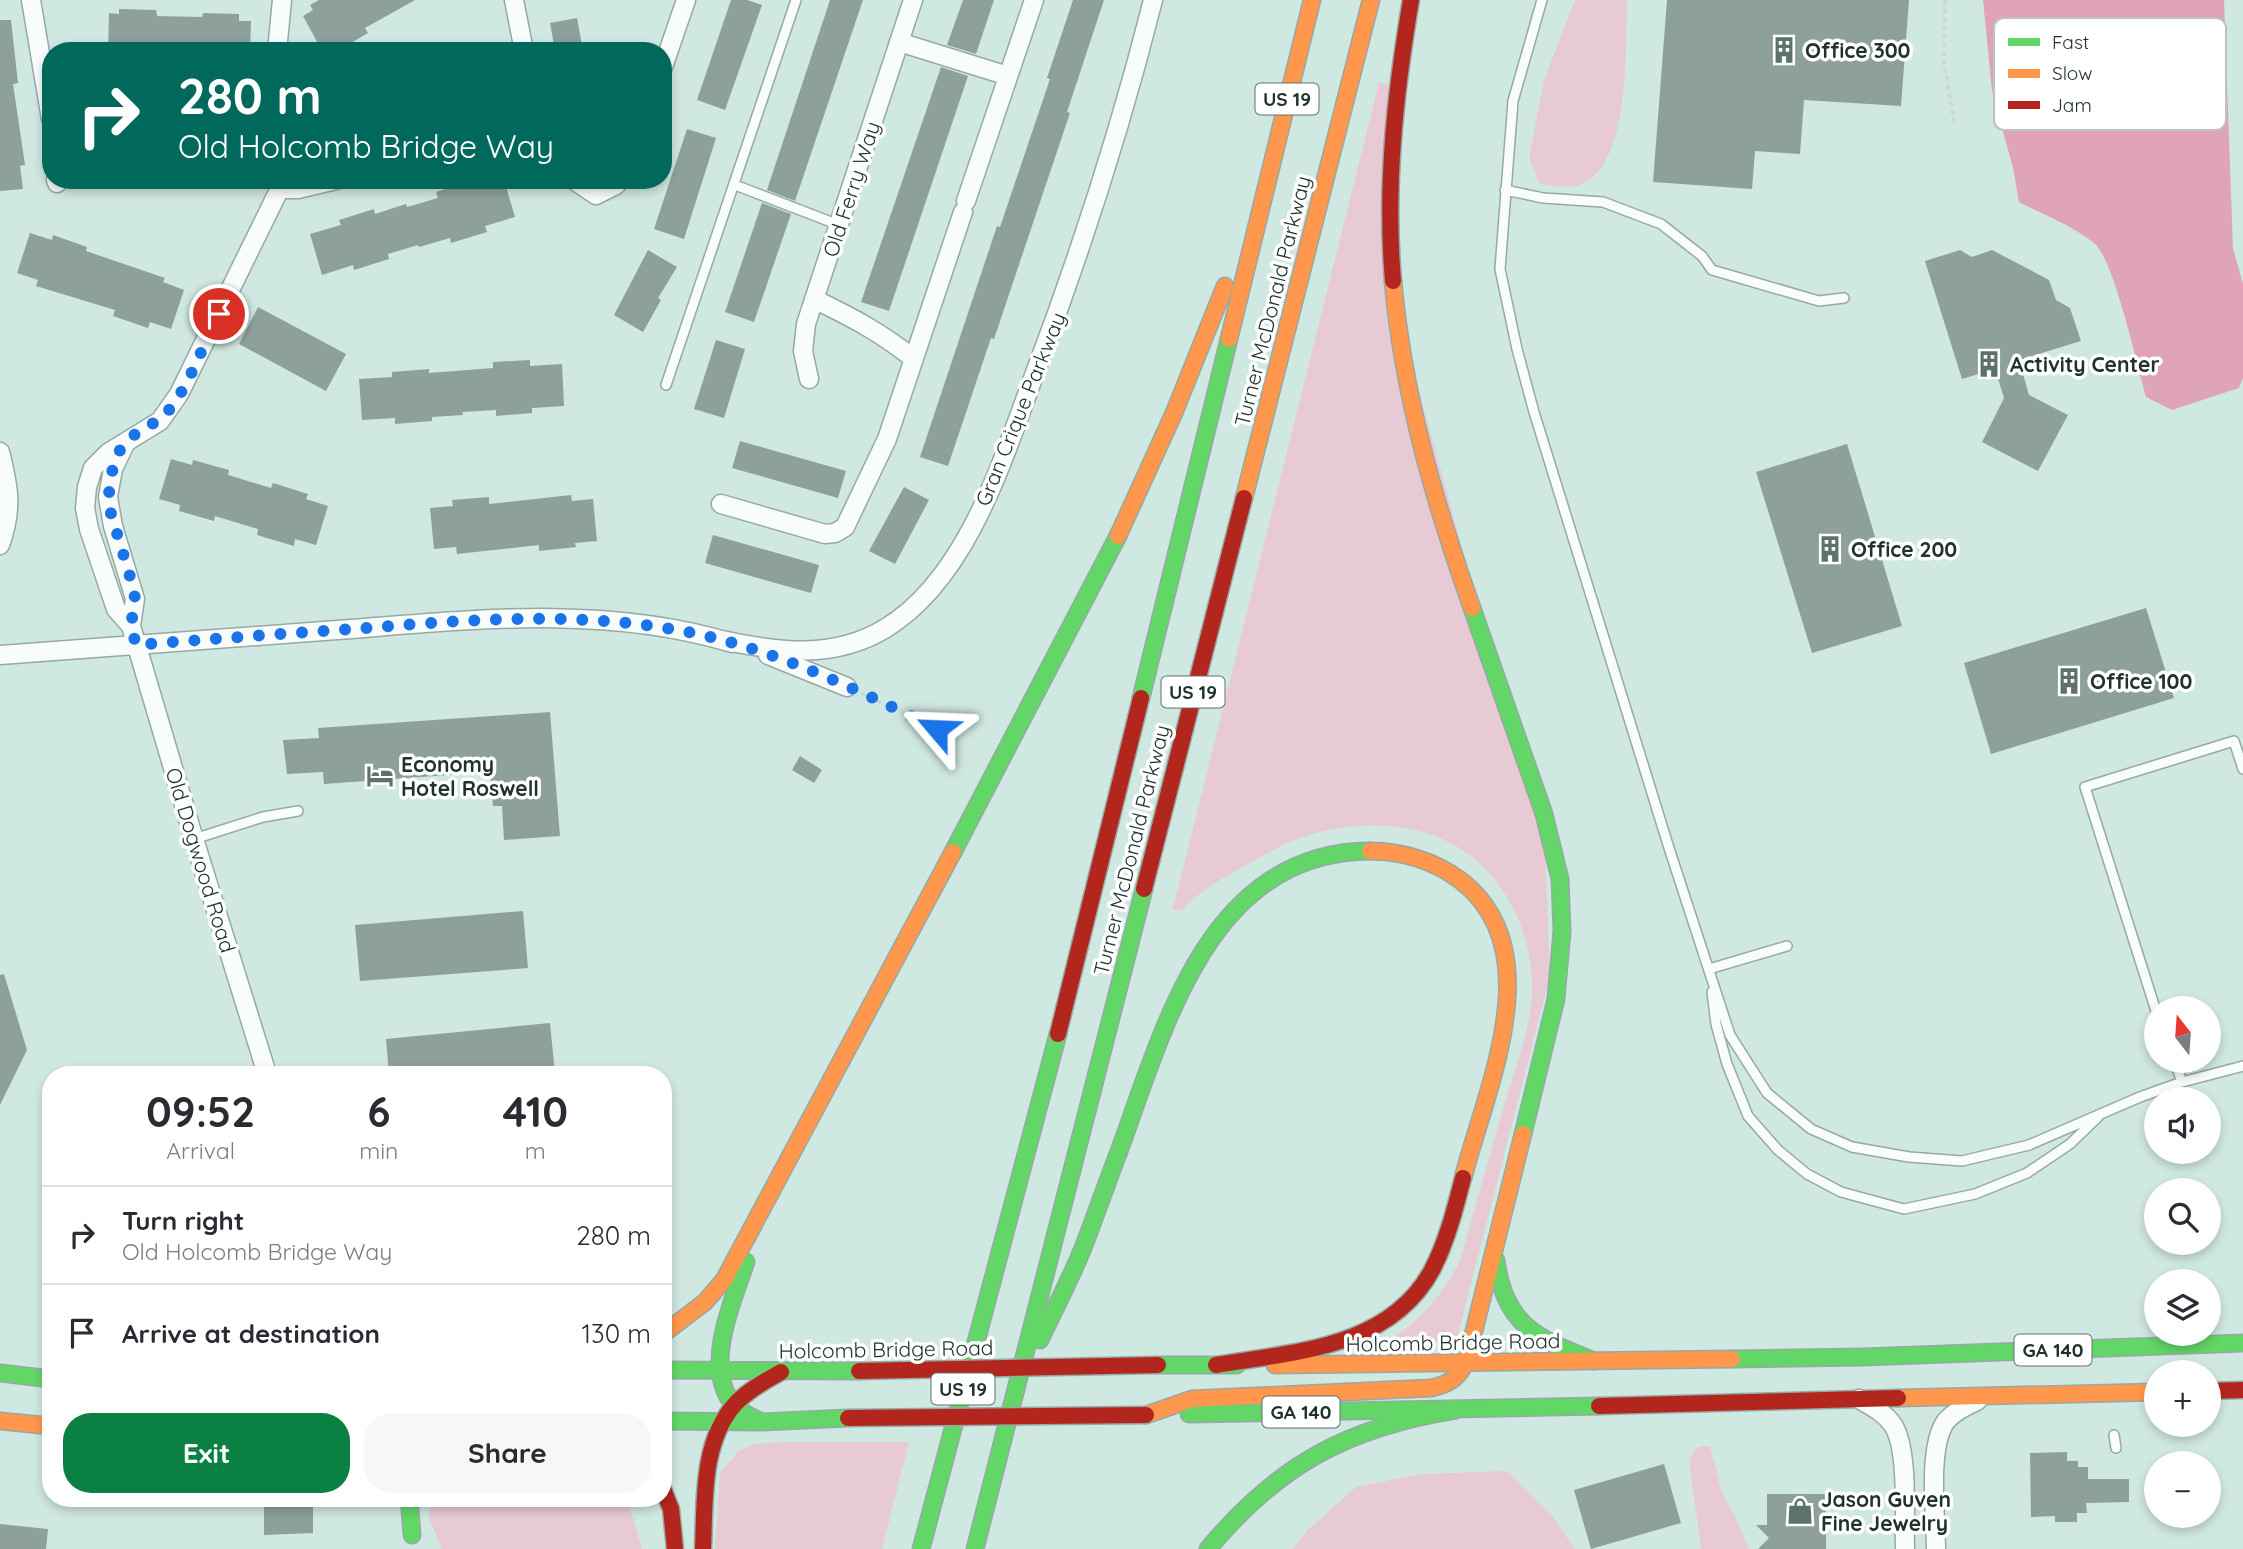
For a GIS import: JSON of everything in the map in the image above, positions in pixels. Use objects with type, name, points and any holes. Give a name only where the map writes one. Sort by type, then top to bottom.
[{"type":"main road","name":"Turner McDonald Parkway","points":[[920,1549],[1062,1018],[1312,0]]},
{"type":"main road","name":"Turner McDonald Parkway","points":[[975,1549],[1371,0]]},
{"type":"main road","points":[[1146,1415],[1192,1399],[1437,1387],[1455,1381],[1466,1362],[1556,999],[1561,966],[1560,898],[1557,864],[1548,827],[1440,513],[1406,383],[1395,292],[1390,203],[1394,106],[1411,0]]},
{"type":"main road","points":[[672,1327],[705,1302],[724,1280],[1060,650],[1130,512],[1262,199]]},
{"type":"main road","points":[[1016,1384],[1057,1307],[1082,1250],[1175,1000],[1216,933],[1254,892],[1280,873],[1308,860],[1370,850],[1402,853],[1432,863],[1459,877],[1489,910],[1505,948],[1509,978],[1505,1011],[1491,1074],[1440,1256],[1426,1282],[1410,1301],[1391,1318],[1369,1331],[1340,1341],[1216,1366]]},
{"type":"main road","points":[[759,1217],[723,1335],[721,1369],[725,1390],[734,1405],[746,1415],[762,1422]]},
{"type":"main road","points":[[1497,1234],[1499,1287],[1517,1319],[1539,1338],[1594,1361]]},
{"type":"main road","name":"Holcomb Bridge Road","points":[[672,1370],[781,1372],[1877,1357],[2243,1343]]},
{"type":"main road","points":[[703,1549],[705,1486],[710,1455],[723,1421],[734,1405],[751,1389],[781,1372]]},
{"type":"main road","points":[[0,1373],[42,1378]]},
{"type":"main road","points":[[2221,1391],[2243,1390]]},
{"type":"main road","name":"GA 140","points":[[672,1421],[762,1422],[1456,1410],[2144,1392]]},
{"type":"main road","points":[[1208,1549],[1225,1527],[1256,1496],[1284,1474],[1321,1451],[1376,1426],[1418,1415],[1456,1410]]},
{"type":"main road","points":[[0,1421],[42,1425]]},
{"type":"main road","points":[[411,1507],[414,1542]]},
{"type":"main road","points":[[670,1507],[675,1549]]},
{"type":"street","points":[[32,0],[42,67]]},
{"type":"street","points":[[278,42],[282,0]]},
{"type":"street","points":[[514,0],[522,42]]},
{"type":"street","points":[[672,42],[686,0]]},
{"type":"street","name":"Old Ferry Way","points":[[809,379],[803,338],[913,0]]},
{"type":"street","points":[[720,504],[825,534],[841,531],[848,523],[882,450],[1034,0]]},
{"type":"street","name":"Gran Crique Parkway","points":[[722,640],[795,651],[828,649],[858,642],[884,629],[909,611],[930,590],[950,563],[976,519],[996,475],[1063,300],[1125,103],[1153,0]]},
{"type":"street","points":[[899,42],[1009,76]]},
{"type":"street","points":[[131,626],[116,609],[89,529],[85,508],[87,487],[93,468],[108,453],[160,421],[179,394],[281,189]]},
{"type":"street","points":[[587,189],[596,195],[609,189]]},
{"type":"street","points":[[814,299],[864,323],[914,359]]},
{"type":"street","points":[[126,442],[113,469],[108,497],[113,526],[135,598],[131,626]]},
{"type":"street","points":[[0,452],[4,494],[9,513],[0,544]]},
{"type":"street","points":[[0,655],[495,619],[620,623],[670,629],[722,640],[847,687]]},
{"type":"street","name":"Old Dogwood Road","points":[[131,626],[265,1066]]},
{"type":"street","points":[[1936,1549],[1934,1456],[1938,1439],[1945,1423],[1958,1410],[1986,1397]]},
{"type":"street","points":[[1859,1399],[1882,1414],[1899,1438],[1905,1549]]},
{"type":"street","points":[[395,1507],[414,1542]]},
{"type":"lane","points":[[666,385],[796,0]]},
{"type":"lane","points":[[1542,0],[1513,101],[1500,269],[1517,349],[1669,848],[1730,1035],[1766,1093],[1811,1129],[1852,1147],[1909,1157],[1962,1161],[2029,1145],[2182,1082],[2243,1066]]},
{"type":"lane","points":[[735,185],[839,225]]},
{"type":"lane","points":[[1505,190],[1543,198],[1603,202],[1661,224],[1702,256],[1713,270],[1819,301],[1844,298]]},
{"type":"lane","points":[[2152,996],[2085,787],[2234,741],[2243,769]]},
{"type":"lane","points":[[194,839],[262,817],[299,811]]},
{"type":"lane","points":[[1709,969],[1787,946]]},
{"type":"lane","points":[[1709,969],[1716,1024],[1727,1064],[1748,1116],[1778,1150],[1807,1174],[1841,1192],[1904,1209],[1975,1195],[2027,1173],[2070,1143],[2104,1112]]},
{"type":"lane","points":[[2179,1073],[2182,1082]]},
{"type":"lane","points":[[2114,1435],[2116,1448]]},
{"type":"path","points":[[1945,0],[1944,64],[1955,126]]},
{"type":"path","points":[[847,687],[937,729]]},
{"type":"shaded area","points":[[1575,0],[1627,0],[1625,72],[1623,99],[1611,149],[1601,168],[1586,182],[1569,187],[1539,183],[1529,158],[1544,80]]},
{"type":"shaded area","points":[[1983,0],[2224,0],[2225,18],[1994,18],[1994,98]]},
{"type":"shaded area","points":[[2226,55],[2233,248],[2243,284],[2243,378],[2239,388],[2172,410],[2146,397],[2117,292],[2102,254],[2095,244],[2078,232],[2019,202],[2003,130],[2226,130]]},
{"type":"shaded area","points":[[1379,82],[1388,85],[1384,265],[1545,846],[1550,976],[1456,1342],[1393,1345],[1394,1338],[1415,1321],[1439,1294],[1460,1261],[1524,1039],[1532,999],[1531,964],[1527,943],[1511,904],[1486,869],[1452,844],[1423,832],[1391,826],[1359,826],[1328,830],[1294,840],[1217,882],[1182,911],[1173,909]]},
{"type":"shaded area","points":[[909,1442],[882,1549],[715,1549],[720,1473],[739,1451],[753,1444]]},
{"type":"shaded area","points":[[1699,1446],[1710,1446],[1722,1493],[1749,1549],[1701,1549],[1689,1459]]},
{"type":"shaded area","points":[[1507,1471],[1552,1516],[1575,1549],[1293,1549],[1308,1530],[1356,1487],[1421,1474]]},
{"type":"shaded area","points":[[430,1507],[630,1507],[642,1549],[442,1549],[429,1518]]},
{"type":"building","points":[[319,0],[415,0],[365,28],[368,33],[352,42],[317,42],[303,16],[313,10],[310,5]]},
{"type":"building","points":[[731,0],[747,0],[762,5],[725,110],[697,100]]},
{"type":"building","points":[[830,0],[863,0],[795,201],[767,190]]},
{"type":"building","points":[[963,0],[994,0],[976,54],[947,45]]},
{"type":"building","points":[[1073,0],[1104,0],[1067,112],[1070,113],[948,466],[920,457],[997,226],[1000,227],[1050,79],[1047,78]]},
{"type":"building","name":"Office 300","points":[[1667,0],[1909,0],[1901,106],[1804,100],[1800,154],[1755,151],[1752,189],[1653,182]]},
{"type":"building","points":[[119,9],[156,10],[157,16],[239,14],[239,21],[251,21],[250,42],[108,42],[109,13],[119,14]]},
{"type":"building","points":[[577,18],[581,42],[553,42],[550,23]]},
{"type":"building","points":[[0,20],[11,20],[18,83],[13,84],[25,165],[20,166],[23,189],[0,191]]},
{"type":"building","points":[[941,67],[968,76],[889,311],[861,302]]},
{"type":"building","points":[[687,129],[716,138],[684,239],[654,229],[667,189],[672,189],[672,174]]},
{"type":"building","points":[[446,189],[507,189],[515,217],[485,226],[487,232],[451,243],[450,238],[419,247],[418,245],[388,254],[389,259],[354,270],[353,265],[322,275],[310,234],[341,225],[339,220],[374,209],[375,214],[438,198],[436,192]]},
{"type":"building","points":[[762,203],[791,214],[754,322],[725,312]]},
{"type":"building","points":[[30,233],[52,240],[53,235],[87,247],[86,251],[165,278],[163,282],[184,290],[171,329],[150,322],[148,328],[113,316],[115,310],[36,286],[38,280],[17,273]]},
{"type":"building","points":[[648,250],[677,267],[658,298],[661,300],[643,332],[614,315]]},
{"type":"building","name":"Activity Center","points":[[1960,250],[1972,257],[1992,250],[2049,280],[2056,300],[2070,308],[2081,341],[2019,360],[2029,395],[2068,415],[2038,471],[1982,442],[2004,398],[1995,369],[1962,379],[1925,261]]},
{"type":"building","points":[[258,307],[346,354],[326,391],[239,344]]},
{"type":"building","points":[[716,340],[745,349],[724,418],[694,409]]},
{"type":"building","points":[[530,360],[530,366],[562,364],[564,406],[532,408],[532,413],[496,416],[496,410],[462,412],[463,415],[432,417],[432,421],[395,424],[395,418],[362,420],[359,379],[392,377],[392,372],[429,369],[429,373],[493,368],[493,362]]},
{"type":"building","points":[[740,441],[846,471],[838,498],[732,468]]},
{"type":"building","name":"Office 200","points":[[1847,444],[1902,626],[1812,653],[1756,472]]},
{"type":"building","points":[[171,459],[192,465],[193,460],[229,470],[228,475],[271,488],[273,483],[308,494],[306,499],[328,506],[316,545],[295,539],[294,546],[257,535],[258,529],[215,516],[214,521],[179,511],[180,505],[159,499]]},
{"type":"building","points":[[904,487],[929,500],[895,564],[869,551]]},
{"type":"building","points":[[571,495],[572,501],[593,499],[597,541],[575,543],[576,547],[539,551],[539,545],[457,554],[456,547],[434,549],[430,508],[453,506],[452,500],[489,497],[489,504]]},
{"type":"building","points":[[713,535],[819,565],[811,593],[705,563]]},
{"type":"building","name":"Office 100","points":[[2146,608],[2174,698],[1991,754],[1964,663]]},
{"type":"building","name":"Economy Hotel Roswell","points":[[550,712],[560,836],[504,840],[502,806],[493,806],[490,772],[324,784],[323,772],[287,774],[283,740],[319,738],[318,728]]},
{"type":"building","points":[[800,756],[822,770],[814,783],[792,770]]},
{"type":"building","points":[[523,911],[528,968],[360,981],[355,925]]},
{"type":"building","points":[[4,974],[27,1050],[0,1105],[0,975]]},
{"type":"building","points":[[550,1023],[554,1066],[388,1066],[386,1039]]},
{"type":"building","points":[[2067,1452],[2067,1461],[2078,1461],[2078,1467],[2088,1467],[2088,1479],[2129,1479],[2129,1502],[2086,1503],[2087,1513],[2077,1513],[2077,1522],[2055,1522],[2055,1516],[2031,1517],[2030,1453]]},
{"type":"building","points":[[1664,1464],[1681,1523],[1591,1549],[1574,1490]]},
{"type":"building","points":[[1767,1494],[1826,1494],[1826,1549],[1758,1549],[1769,1538],[1756,1525],[1767,1525]]},
{"type":"building","points":[[264,1507],[313,1507],[313,1533],[264,1535]]},
{"type":"building","points":[[0,1524],[48,1529],[46,1549],[0,1549]]},
{"type":"traffic: fast","points":[[1141,698],[1229,339]]},
{"type":"traffic: fast","points":[[953,852],[1118,536]]},
{"type":"traffic: fast","points":[[1472,608],[1544,814],[1560,879],[1562,931],[1556,999],[1523,1134]]},
{"type":"traffic: fast","points":[[1040,1340],[1083,1248],[1154,1054],[1175,1004],[1200,956],[1231,915],[1268,881],[1314,859],[1370,851]]},
{"type":"traffic: fast","points":[[975,1549],[1144,889]]},
{"type":"traffic: fast","points":[[921,1549],[1058,1034]]},
{"type":"traffic: fast","points":[[1496,1260],[1507,1300],[1527,1327],[1556,1345],[1594,1361]]},
{"type":"traffic: fast","points":[[746,1262],[724,1331],[720,1368],[723,1385],[733,1404],[762,1422]]},
{"type":"traffic: fast","points":[[1732,1359],[1863,1357],[2243,1343]]},
{"type":"traffic: fast","points":[[1158,1365],[1237,1365]]},
{"type":"traffic: fast","points":[[672,1370],[859,1371]]},
{"type":"traffic: fast","points":[[0,1373],[42,1378]]},
{"type":"traffic: fast","points":[[1189,1414],[1599,1406]]},
{"type":"traffic: fast","points":[[1208,1549],[1261,1494],[1318,1454],[1382,1427],[1456,1410]]},
{"type":"traffic: fast","points":[[672,1421],[762,1422],[848,1418]]},
{"type":"traffic: fast","points":[[410,1507],[412,1535]]},
{"type":"traffic: slow","points":[[1229,339],[1312,0]]},
{"type":"traffic: slow","points":[[1244,498],[1371,0]]},
{"type":"traffic: slow","points":[[1393,281],[1412,406],[1445,528],[1472,608]]},
{"type":"traffic: slow","points":[[1118,536],[1174,413],[1225,286]]},
{"type":"traffic: slow","points":[[1370,851],[1417,858],[1460,880],[1487,909],[1503,943],[1507,981],[1505,1021],[1496,1063],[1463,1178]]},
{"type":"traffic: slow","points":[[672,1327],[705,1302],[724,1280],[953,852]]},
{"type":"traffic: slow","points":[[1146,1415],[1192,1399],[1431,1388],[1454,1379],[1467,1359],[1523,1134]]},
{"type":"traffic: slow","points":[[1275,1365],[1732,1359]]},
{"type":"traffic: slow","points":[[1898,1398],[2144,1392]]},
{"type":"traffic: slow","points":[[0,1421],[42,1425]]},
{"type":"traffic: jam","points":[[1393,281],[1390,210],[1393,140],[1411,0]]},
{"type":"traffic: jam","points":[[1144,889],[1244,498]]},
{"type":"traffic: jam","points":[[1058,1034],[1141,698]]},
{"type":"traffic: jam","points":[[1216,1365],[1277,1356],[1338,1342],[1366,1331],[1392,1316],[1414,1296],[1432,1270],[1454,1213],[1463,1178]]},
{"type":"traffic: jam","points":[[859,1371],[1158,1365]]},
{"type":"traffic: jam","points":[[703,1549],[707,1472],[716,1435],[736,1403],[781,1372]]},
{"type":"traffic: jam","points":[[2221,1391],[2243,1390]]},
{"type":"traffic: jam","points":[[1599,1406],[1898,1398]]},
{"type":"traffic: jam","points":[[848,1418],[1146,1415]]},
{"type":"traffic: jam","points":[[670,1507],[675,1549]]},
{"type":"place","name":"Office 300","points":[[1784,50]]},
{"type":"place","name":"Activity Center","points":[[1989,364]]},
{"type":"place","name":"Office 200","points":[[1830,549]]},
{"type":"place","name":"Office 100","points":[[2069,681]]},
{"type":"place","name":"Economy Hotel Roswell","points":[[380,776]]},
{"type":"place","name":"Jason Guven Fine Jewelry","points":[[1800,1511]]},
{"type":"route","points":[[219,314],[173,404],[160,421],[126,442],[113,469],[109,507],[135,598],[131,626],[136,645],[495,619],[620,623],[695,634],[745,647],[847,687],[937,729]]}]
